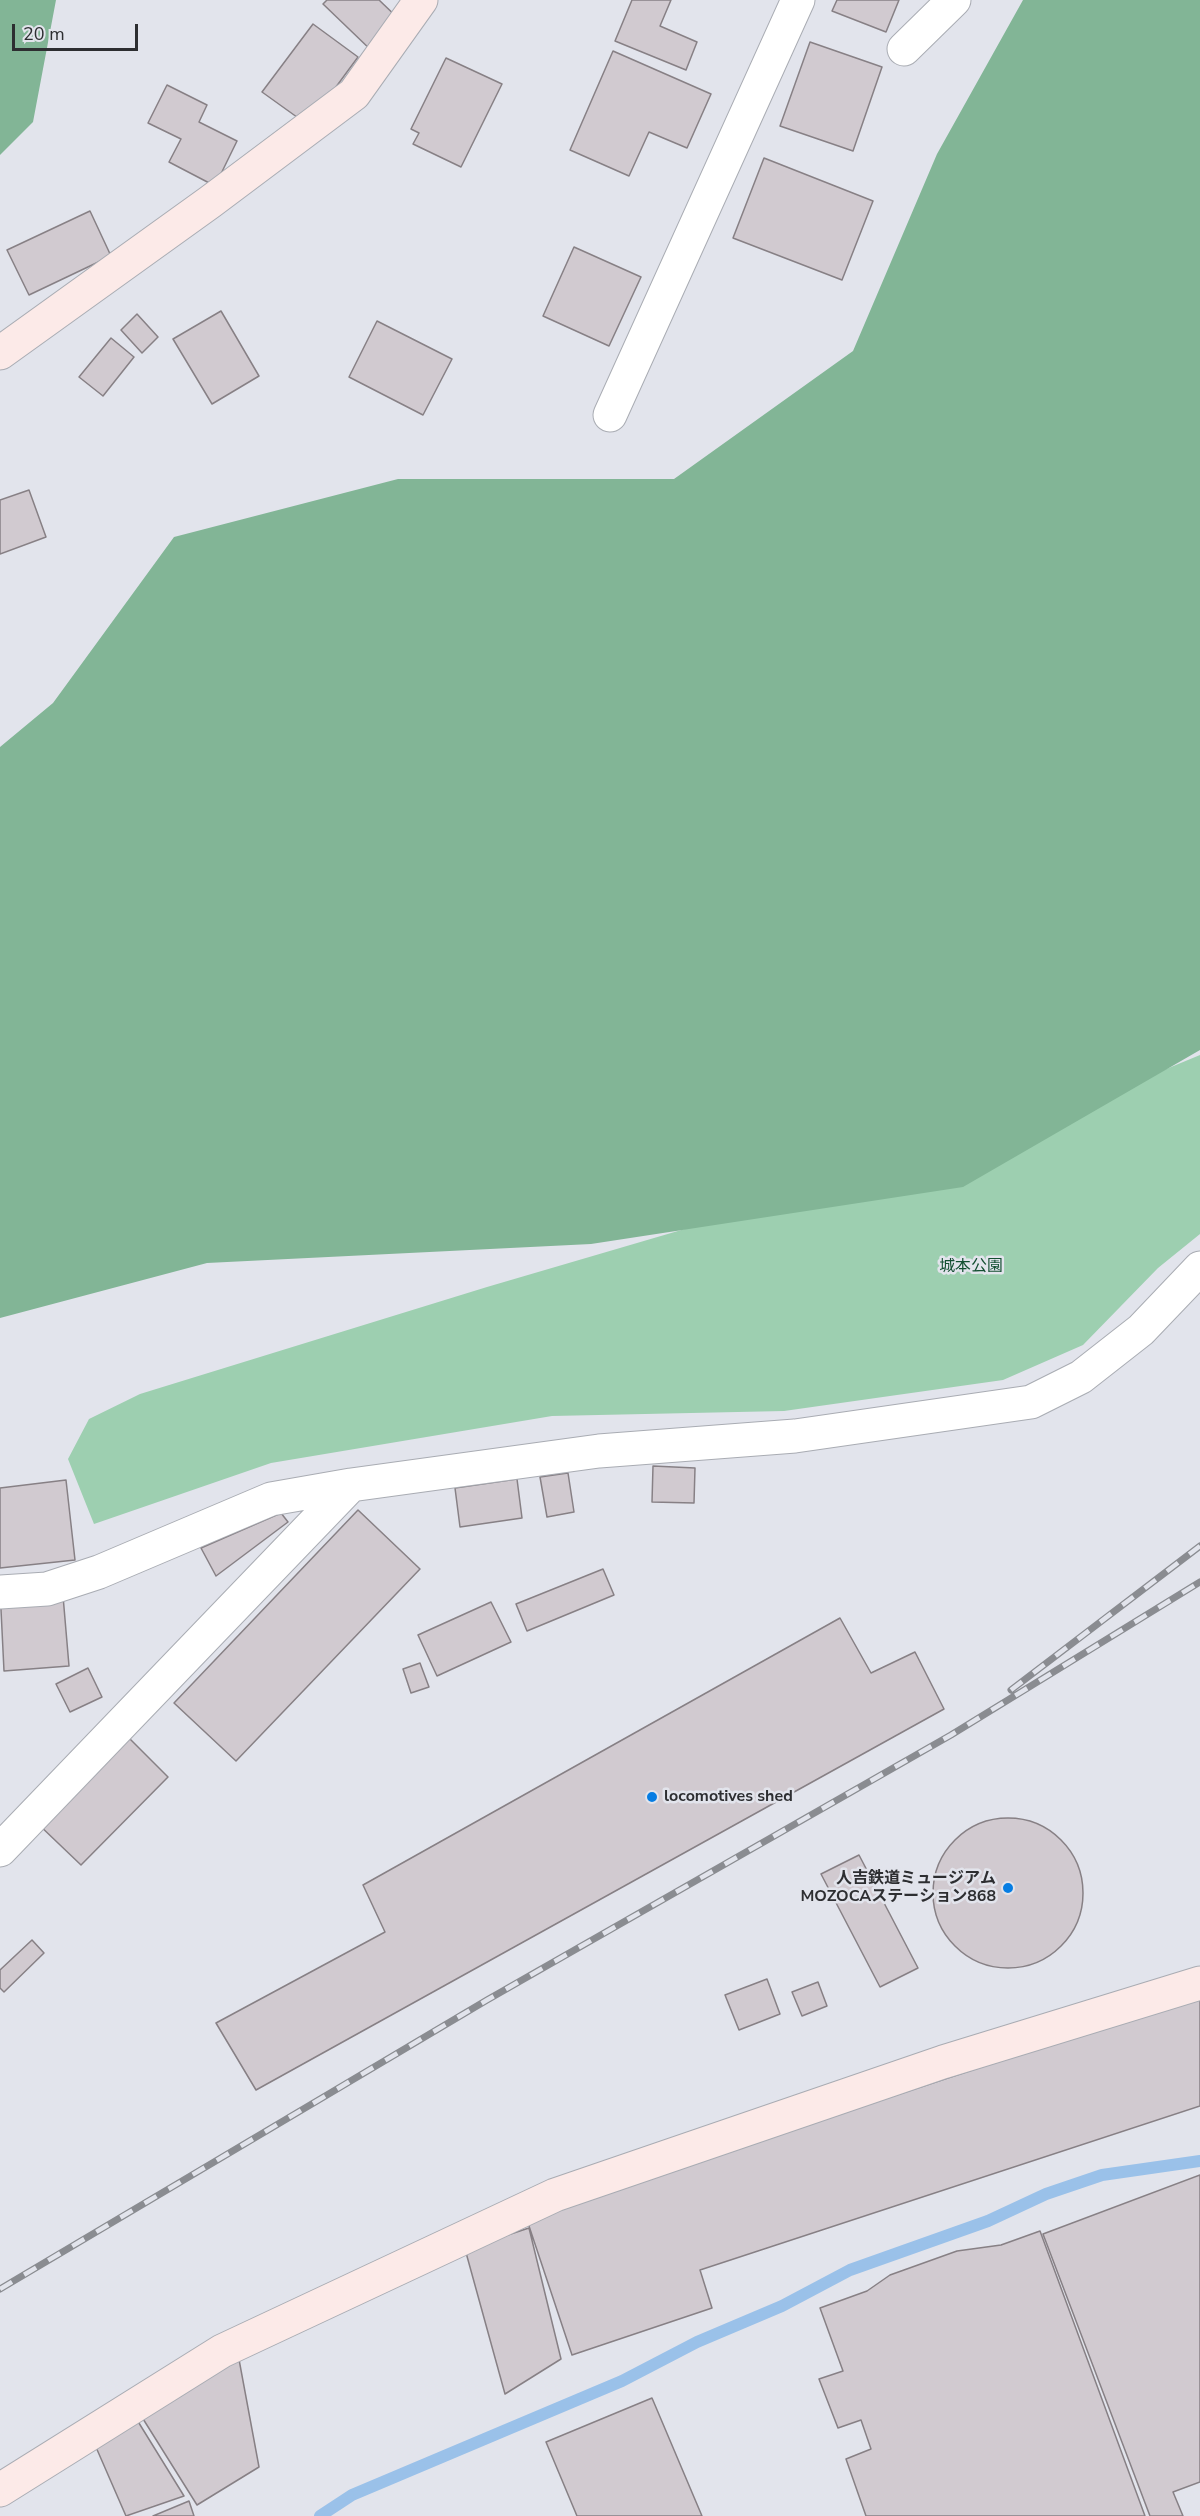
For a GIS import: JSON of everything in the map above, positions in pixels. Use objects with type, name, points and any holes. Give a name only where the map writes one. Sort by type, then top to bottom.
[{"type":"street","points":[[0,353],[210,202],[354,94],[422,0]]},
{"type":"street","points":[[610,415],[798,0]]},
{"type":"street","points":[[904,49],[954,0]]},
{"type":"street","points":[[0,1592],[47,1589],[99,1572],[271,1499],[351,1485],[599,1451],[795,1436],[1031,1402],[1082,1377],[1141,1330],[1200,1268]]},
{"type":"street","points":[[0,1850],[351,1485]]},
{"type":"street","points":[[0,2490],[222,2351],[555,2194],[943,2062],[1200,1983]]},
{"type":"green space","points":[[0,0],[56,0],[33,122],[0,155]]},
{"type":"green space","points":[[1023,0],[1200,0],[1200,1050],[963,1187],[591,1244],[207,1263],[0,1318],[0,747],[53,703],[174,537],[398,479],[674,479],[853,351],[937,154]]},
{"type":"green space","name":"城本公園","points":[[1200,1055],[1200,1234],[1158,1268],[1083,1345],[1003,1380],[784,1411],[552,1416],[271,1463],[94,1524],[68,1459],[89,1419],[140,1394],[487,1287],[1012,1133]]},
{"type":"building","points":[[327,0],[379,0],[403,23],[374,53],[323,4]]},
{"type":"building","points":[[632,0],[671,0],[660,26],[697,42],[686,70],[615,41]]},
{"type":"building","points":[[837,0],[899,0],[886,32],[832,11]]},
{"type":"building","points":[[313,24],[358,57],[308,125],[262,92]]},
{"type":"building","points":[[810,42],[882,67],[853,151],[780,126]]},
{"type":"building","points":[[613,51],[711,94],[687,148],[649,132],[629,176],[570,150]]},
{"type":"building","points":[[446,58],[502,84],[461,167],[413,144],[419,133],[411,129]]},
{"type":"building","points":[[167,85],[207,105],[199,122],[237,141],[215,186],[169,162],[181,139],[148,123]]},
{"type":"building","points":[[764,158],[873,201],[842,280],[733,238]]},
{"type":"building","points":[[90,211],[111,256],[29,295],[7,250]]},
{"type":"building","points":[[574,247],[641,277],[609,346],[543,316]]},
{"type":"building","points":[[221,311],[259,376],[212,404],[173,339]]},
{"type":"building","points":[[137,314],[158,337],[142,353],[121,330]]},
{"type":"building","points":[[377,321],[452,359],[423,415],[349,377]]},
{"type":"building","points":[[111,338],[134,357],[103,396],[79,377]]},
{"type":"building","points":[[29,490],[46,537],[0,554],[0,500]]},
{"type":"building","points":[[653,1466],[695,1468],[694,1503],[652,1502]]},
{"type":"building","points":[[568,1473],[574,1512],[547,1517],[540,1477]]},
{"type":"building","points":[[517,1479],[522,1518],[460,1527],[455,1488]]},
{"type":"building","points":[[66,1480],[75,1560],[0,1568],[0,1488]]},
{"type":"building","points":[[358,1510],[420,1569],[236,1761],[174,1703]]},
{"type":"building","points":[[281,1513],[288,1522],[216,1576],[201,1548]]},
{"type":"building","points":[[603,1569],[614,1595],[527,1631],[516,1604]]},
{"type":"building","points":[[62,1584],[69,1666],[4,1671],[0,1589]]},
{"type":"building","points":[[491,1602],[511,1642],[437,1676],[418,1635]]},
{"type":"building","name":"locomotives shed","points":[[840,1618],[871,1673],[915,1652],[944,1709],[256,2090],[216,2023],[385,1932],[363,1885]]},
{"type":"building","points":[[420,1663],[429,1687],[411,1693],[403,1669]]},
{"type":"building","points":[[88,1668],[102,1697],[70,1712],[56,1684]]},
{"type":"building","points":[[125,1734],[168,1777],[81,1865],[36,1822]]},
{"type":"building","name":"人吉鉄道ミュージアム MOZOCAステーション868","points":[[1008,1818],[1037,1824],[1061,1840],[1077,1864],[1083,1893],[1077,1922],[1061,1946],[1037,1962],[1008,1968],[979,1962],[955,1946],[939,1922],[933,1893],[939,1864],[955,1840],[979,1824]]},
{"type":"building","points":[[859,1855],[918,1968],[880,1987],[821,1874]]},
{"type":"building","points":[[32,1940],[44,1953],[4,1992],[0,1988],[0,1970]]},
{"type":"building","points":[[767,1979],[780,2014],[739,2030],[725,1995]]},
{"type":"building","points":[[818,1982],[827,2006],[802,2016],[792,1992]]},
{"type":"building","points":[[1200,1995],[1200,2106],[700,2270],[712,2308],[572,2355],[526,2217]]},
{"type":"building","points":[[1200,2175],[1200,2482],[1173,2492],[1183,2516],[1150,2516],[1043,2234]]},
{"type":"building","points":[[529,2228],[561,2359],[505,2394],[465,2249]]},
{"type":"building","points":[[1040,2231],[1145,2516],[866,2516],[846,2459],[871,2449],[861,2420],[838,2428],[819,2379],[843,2371],[820,2308],[867,2291],[890,2275],[957,2251],[1001,2245]]},
{"type":"building","points":[[238,2354],[259,2467],[197,2505],[140,2414]]},
{"type":"building","points":[[652,2398],[702,2516],[577,2516],[546,2442]]},
{"type":"building","points":[[134,2415],[184,2496],[126,2516],[92,2438]]},
{"type":"building","points":[[189,2501],[194,2516],[153,2516]]},
{"type":"waterway","points":[[320,2516],[352,2495],[622,2381],[697,2342],[782,2306],[850,2270],[988,2221],[1046,2194],[1102,2175],[1200,2161]]},
{"type":"railway","points":[[1011,1690],[1200,1546]]},
{"type":"railway","points":[[0,2289],[487,2000],[951,1735],[1200,1582]]},
{"type":"place","name":"locomotives shed","points":[[652,1797]]},
{"type":"place","name":"人吉鉄道ミュージアム MOZOCAステーション868","points":[[1008,1888]]}]
